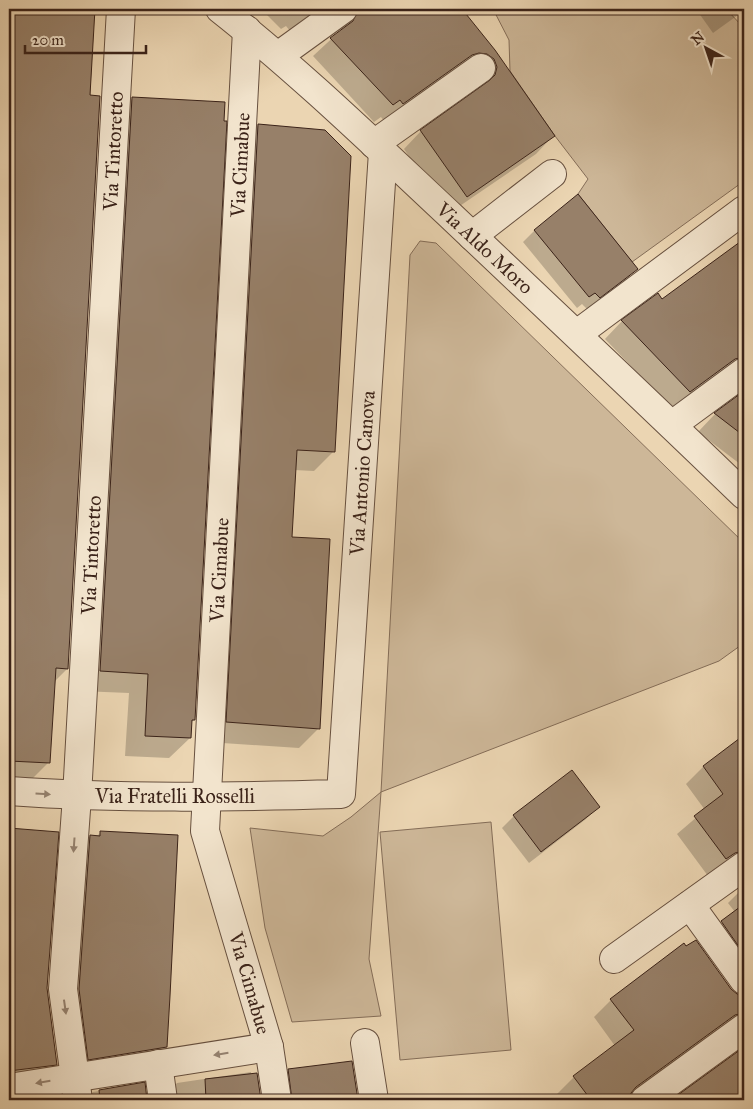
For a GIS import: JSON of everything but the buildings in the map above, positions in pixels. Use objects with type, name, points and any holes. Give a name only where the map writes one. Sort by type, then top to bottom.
[{"type":"street","name":"Via Tintoretto","points":[[76,1088],[63,989],[77,796],[121,9]]},
{"type":"street","name":"Via Aldo Moro","points":[[220,9],[278,56],[378,148],[577,334],[744,495]]},
{"type":"street","points":[[278,56],[343,9]]},
{"type":"street","name":"Via Cimabue","points":[[247,30],[205,831],[269,1047],[277,1100]]},
{"type":"street","points":[[378,148],[481,68]]},
{"type":"street","name":"Via Antonio Canova","points":[[341,794],[378,148]]},
{"type":"street","points":[[472,236],[552,174]]},
{"type":"street","points":[[577,334],[744,210]]},
{"type":"street","points":[[672,426],[744,372]]},
{"type":"street","name":"Via Fratelli Rosselli","points":[[9,791],[77,796],[207,797],[341,794]]},
{"type":"street","points":[[614,959],[744,866]]},
{"type":"street","points":[[690,905],[744,980]]},
{"type":"street","points":[[645,1100],[744,1028]]},
{"type":"street","points":[[365,1043],[374,1100]]},
{"type":"street","points":[[9,1088],[76,1088],[158,1064],[269,1047]]},
{"type":"street","points":[[158,1064],[163,1100]]},
{"type":"shaded area","points":[[493,9],[726,9],[744,28],[744,181],[632,262],[578,194],[588,179],[555,136],[510,71],[509,40]]},
{"type":"shaded area","points":[[420,241],[436,243],[744,543],[744,643],[719,661],[381,792],[410,255]]},
{"type":"shaded area","points":[[381,792],[369,959],[381,1016],[292,1022],[265,928],[250,828],[323,836],[351,817]]},
{"type":"shaded area","points":[[491,822],[511,1050],[400,1060],[380,832]]}]
